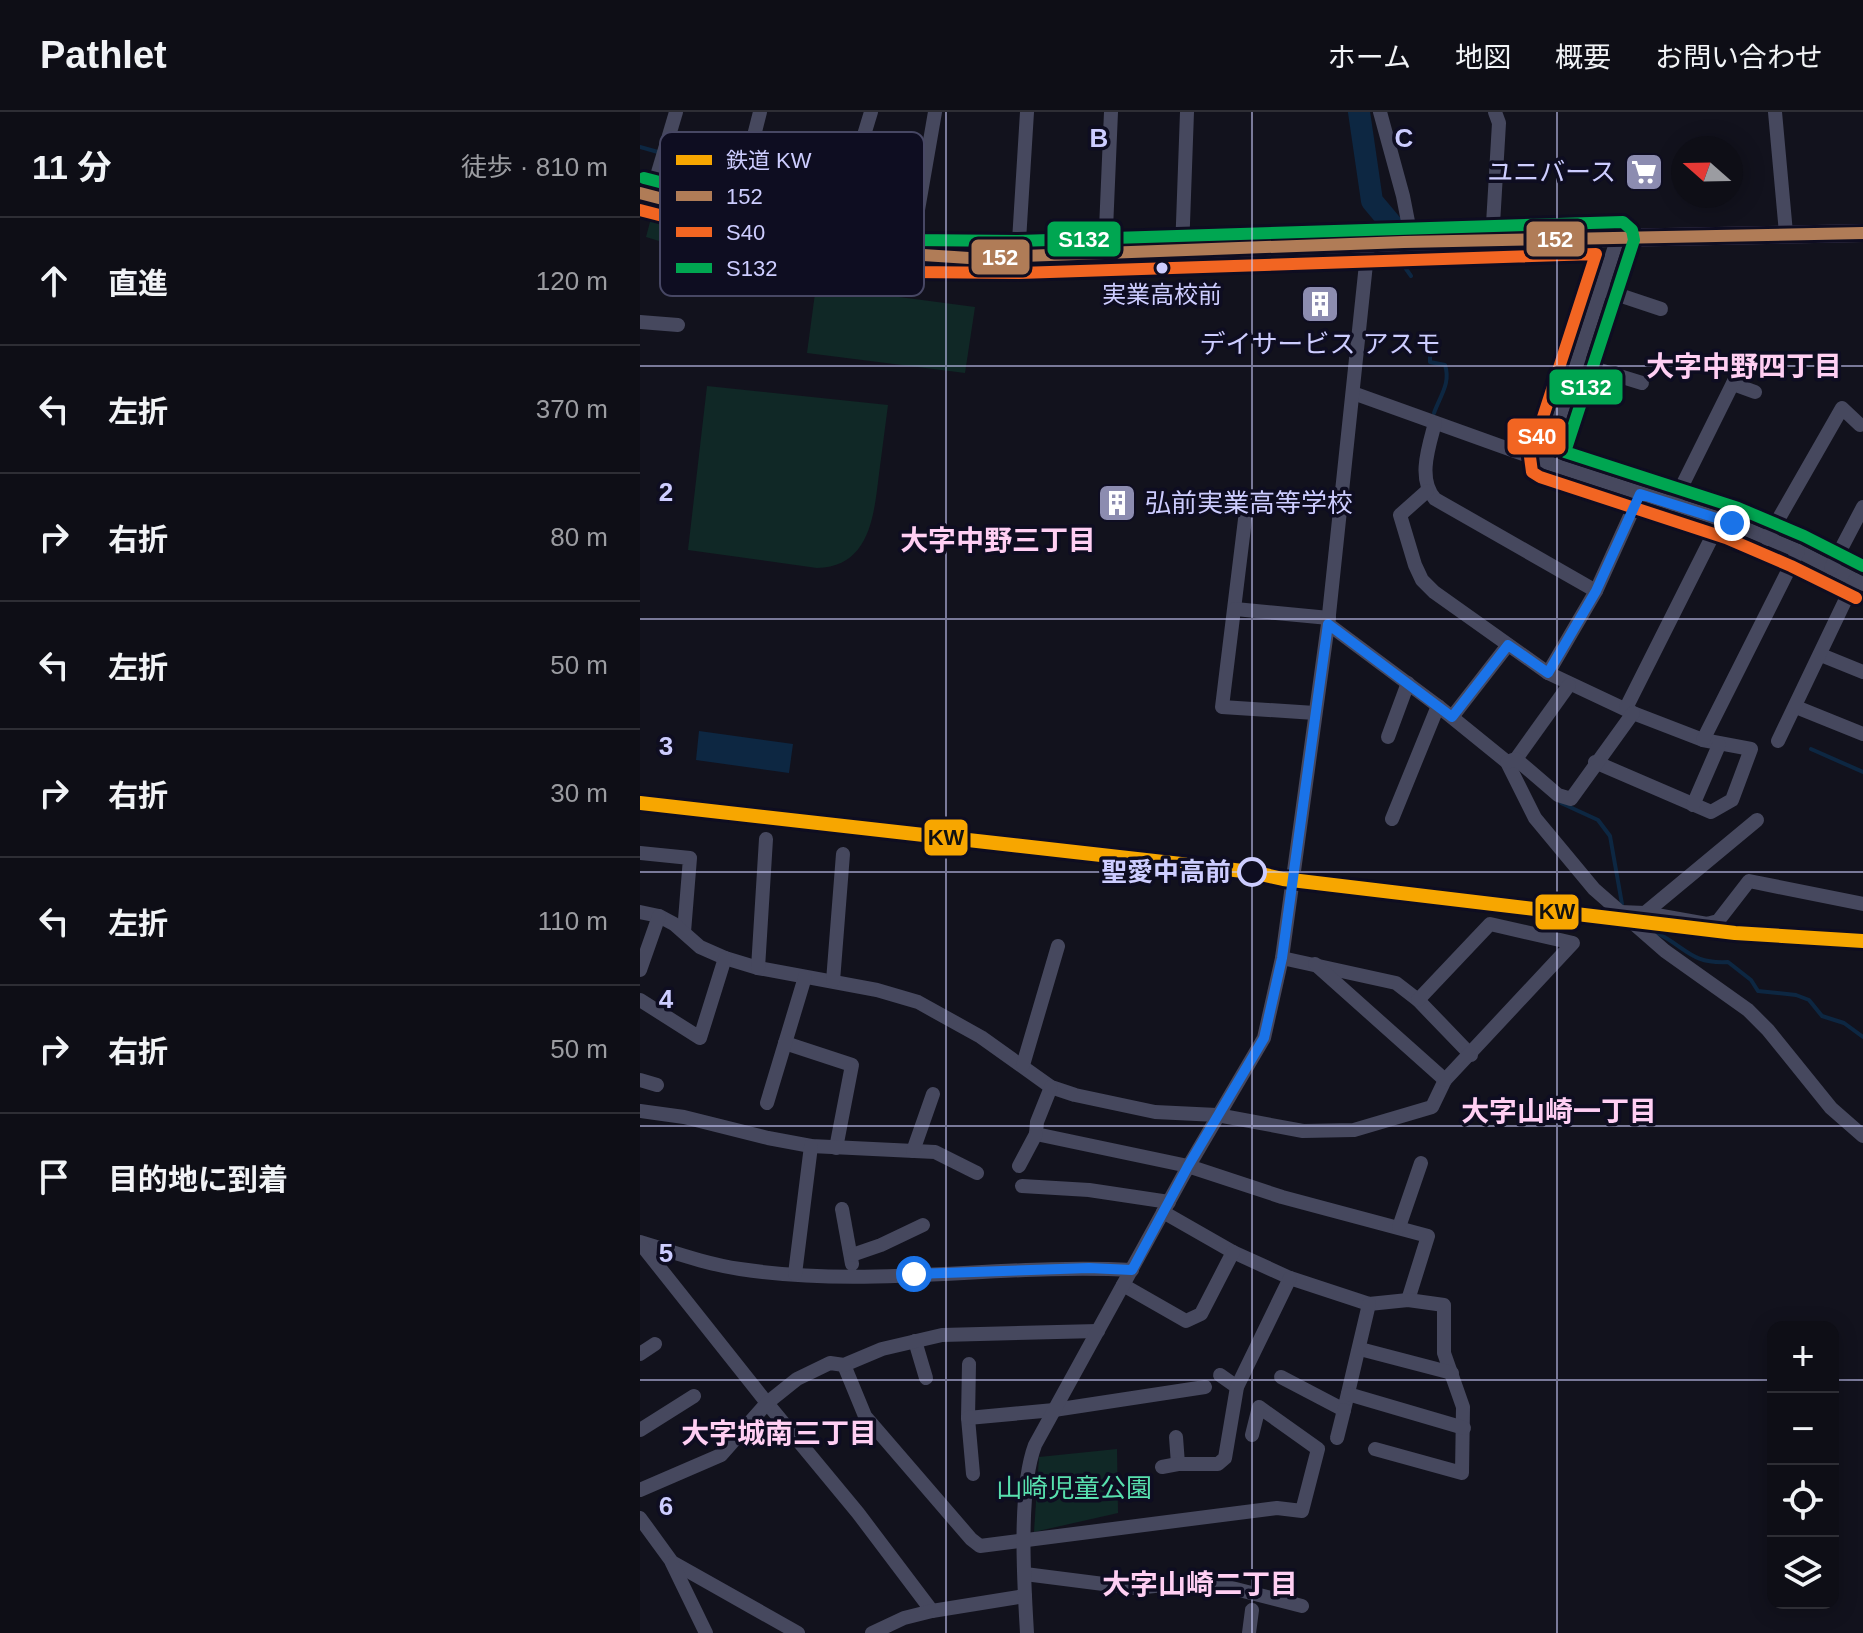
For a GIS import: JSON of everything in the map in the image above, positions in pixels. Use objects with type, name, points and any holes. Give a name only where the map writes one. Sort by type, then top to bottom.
[{"type":"main road","points":[[924,256],[1018,257],[1401,243],[1863,233]]},
{"type":"street","points":[[668,132],[676,112]]},
{"type":"street","points":[[755,132],[760,112]]},
{"type":"street","points":[[865,132],[871,112]]},
{"type":"street","points":[[924,175],[935,112]]},
{"type":"street","points":[[1018,257],[1027,112]]},
{"type":"street","points":[[1105,253],[1111,112]]},
{"type":"street","points":[[1182,251],[1187,112]]},
{"type":"street","points":[[1381,112],[1403,196],[1401,243]]},
{"type":"street","points":[[1492,241],[1499,123],[1495,112]]},
{"type":"street","points":[[1775,112],[1786,233]]},
{"type":"street","points":[[645,194],[660,154]]},
{"type":"street","points":[[1545,462],[1618,237]]},
{"type":"street","points":[[1027,1633],[1024,1540],[1029,1462],[1054,1410],[1188,1166],[1264,1038],[1282,958],[1328,621],[1368,245]]},
{"type":"street","points":[[1601,289],[1661,309]]},
{"type":"street","points":[[640,322],[678,325]]},
{"type":"street","points":[[1577,363],[1642,383]]},
{"type":"street","points":[[1673,504],[1743,363]]},
{"type":"street","points":[[1733,384],[1755,392]]},
{"type":"street","points":[[1353,393],[1545,462],[1721,519],[1798,551],[1859,582],[1778,741]]},
{"type":"street","points":[[1767,539],[1842,408],[1860,425]]},
{"type":"street","points":[[1435,423],[1426,457],[1427,491],[1435,499],[1596,591]]},
{"type":"street","points":[[1427,491],[1400,515],[1422,580],[1434,592],[1569,685],[1703,740],[1751,749],[1732,800],[1711,812],[1595,762]]},
{"type":"street","points":[[1548,673],[1596,591],[1640,494]]},
{"type":"street","points":[[1247,503],[1222,707],[1315,713]]},
{"type":"street","points":[[1831,568],[1863,507]]},
{"type":"street","points":[[1235,609],[1328,621],[1511,761],[1558,795],[1571,799],[1630,711],[1721,519]]},
{"type":"street","points":[[1703,740],[1798,551]]},
{"type":"street","points":[[1452,717],[1508,645]]},
{"type":"street","points":[[1821,655],[1863,672]]},
{"type":"street","points":[[1388,737],[1408,683]]},
{"type":"street","points":[[1511,761],[1569,685]]},
{"type":"street","points":[[1392,819],[1438,706]]},
{"type":"street","points":[[1796,707],[1863,734]]},
{"type":"street","points":[[1693,805],[1719,745]]},
{"type":"street","points":[[1511,761],[1535,818],[1594,889],[1665,951],[1748,1010],[1831,1108],[1863,1136]]},
{"type":"street","points":[[1645,913],[1757,820]]},
{"type":"street","points":[[758,968],[766,839]]},
{"type":"street","points":[[640,853],[690,858],[684,932]]},
{"type":"street","points":[[833,981],[843,854]]},
{"type":"street","points":[[1620,912],[1645,913],[1707,924],[1718,921],[1749,881],[1863,904]]},
{"type":"street","points":[[640,912],[659,916],[700,947],[725,958],[758,968],[877,990],[918,1002],[953,1020],[1051,1087],[1075,1095],[1155,1112],[1217,1115],[1303,1131],[1354,1130],[1432,1107],[1445,1080],[1573,943],[1490,924],[1418,1000]]},
{"type":"street","points":[[640,970],[659,916]]},
{"type":"street","points":[[1023,1065],[1058,946]]},
{"type":"street","points":[[640,1000],[700,1038],[725,958]]},
{"type":"street","points":[[1282,958],[1396,983],[1418,1000],[1471,1055]]},
{"type":"street","points":[[1315,964],[1445,1080]]},
{"type":"street","points":[[767,1103],[805,977]]},
{"type":"street","points":[[785,1043],[852,1065],[836,1148]]},
{"type":"street","points":[[640,1080],[657,1085]]},
{"type":"street","points":[[1019,1166],[1036,1134],[1037,1122],[1051,1087]]},
{"type":"street","points":[[913,1151],[933,1094]]},
{"type":"street","points":[[640,1111],[684,1117],[811,1146],[935,1152],[977,1173]]},
{"type":"street","points":[[1036,1134],[1188,1166],[1282,1197],[1428,1236],[1408,1300]]},
{"type":"street","points":[[795,1274],[811,1146]]},
{"type":"street","points":[[1399,1227],[1421,1163]]},
{"type":"street","points":[[1022,1186],[1089,1190],[1166,1207],[1233,1252],[1290,1278],[1369,1304],[1408,1300],[1444,1305],[1444,1353],[1463,1407],[1462,1473],[1375,1449]]},
{"type":"street","points":[[842,1209],[852,1255],[851,1276]]},
{"type":"street","points":[[852,1255],[923,1225]]},
{"type":"street","points":[[640,1243],[727,1267],[795,1274],[851,1276],[1089,1268],[1132,1270]]},
{"type":"street","points":[[640,1243],[858,1513],[932,1611]]},
{"type":"street","points":[[1123,1285],[1186,1321],[1201,1314],[1233,1252]]},
{"type":"street","points":[[1162,1467],[1218,1464],[1225,1458],[1237,1387],[1290,1278]]},
{"type":"street","points":[[1337,1438],[1369,1304]]},
{"type":"street","points":[[640,1490],[721,1455],[767,1403],[797,1379],[830,1363],[844,1365],[882,1349],[942,1335],[1098,1331]]},
{"type":"street","points":[[915,1341],[926,1378]]},
{"type":"street","points":[[640,1354],[655,1344]]},
{"type":"street","points":[[1360,1349],[1452,1373]]},
{"type":"street","points":[[969,1364],[968,1418],[973,1474]]},
{"type":"street","points":[[844,1365],[865,1416],[980,1546],[1277,1508],[1302,1511],[1318,1449],[1259,1407],[1252,1435]]},
{"type":"street","points":[[1220,1375],[1237,1387]]},
{"type":"street","points":[[1281,1377],[1344,1410]]},
{"type":"street","points":[[968,1418],[1054,1410],[1205,1387]]},
{"type":"street","points":[[1348,1394],[1464,1428]]},
{"type":"street","points":[[640,1430],[694,1396]]},
{"type":"street","points":[[1176,1437],[1178,1464]]},
{"type":"street","points":[[640,1518],[646,1542],[672,1562],[798,1633]]},
{"type":"street","points":[[672,1562],[706,1633]]},
{"type":"street","points":[[1025,1574],[1135,1588],[1204,1581],[1302,1606]]},
{"type":"street","points":[[872,1633],[904,1618],[932,1611],[1025,1596]]},
{"type":"street","points":[[1249,1633],[1252,1610]]},
{"type":"green space","points":[[654,207],[660,209],[660,241],[646,237]]},
{"type":"green space","points":[[815,296],[892,296],[975,307],[965,373],[807,353]]},
{"type":"green space","points":[[707,386],[888,405],[871,521],[859,549],[848,559],[817,568],[688,550]]},
{"type":"green space","name":"山崎児童公園","points":[[1117,1449],[1118,1513],[1034,1532],[1039,1457]]},
{"type":"water","points":[[699,731],[793,744],[789,773],[696,760]]},
{"type":"waterway","points":[[1359,112],[1372,201],[1398,232]]},
{"type":"waterway","points":[[640,147],[658,152]]},
{"type":"waterway","points":[[1398,246],[1397,256],[1411,276]]},
{"type":"waterway","points":[[1423,337],[1430,343],[1430,362],[1445,365],[1446,384],[1434,413]]},
{"type":"waterway","points":[[1811,749],[1863,772]]},
{"type":"waterway","points":[[1561,803],[1598,820],[1610,836],[1622,904]]},
{"type":"waterway","points":[[1657,933],[1697,958],[1728,962],[1751,980],[1758,991],[1796,995],[1809,1000],[1822,1016],[1844,1023],[1863,1037]]},
{"type":"rail line","name":"KW","points":[[640,803],[1252,872],[1283,879],[1735,933],[1863,941]]},
{"type":"transit line","name":"S132","points":[[644,178],[660,182]]},
{"type":"transit line","name":"152","points":[[640,193],[660,198]]},
{"type":"transit line","name":"S40","points":[[640,210],[660,215]]},
{"type":"transit line","name":"S132","points":[[924,240],[1018,241],[1623,222],[1632,230],[1634,240],[1565,452],[1738,508],[1863,566]]},
{"type":"transit line","name":"152","points":[[924,255],[969,258],[1404,242],[1863,233]]},
{"type":"transit line","name":"S40","points":[[924,272],[1019,273],[1596,254],[1530,457],[1532,472],[1726,538],[1856,598]]},
{"type":"place","name":"ユニバース","points":[[1644,172]]},
{"type":"place","name":"実業高校前","points":[[1162,268]]},
{"type":"place","name":"デイサービス アスモ","points":[[1320,304]]},
{"type":"place","name":"弘前実業高等学校","points":[[1117,503]]},
{"type":"place","name":"聖愛中高前","points":[[1252,872]]},
{"type":"district","name":"大字中野四丁目","points":[[1744,366]]},
{"type":"district","name":"大字中野三丁目","points":[[998,540]]},
{"type":"district","name":"大字山崎一丁目","points":[[1559,1111]]},
{"type":"district","name":"大字城南三丁目","points":[[779,1433]]},
{"type":"district","name":"大字山崎二丁目","points":[[1200,1584]]},
{"type":"route","points":[[914,1274],[1089,1268],[1132,1270],[1217,1115],[1264,1038],[1282,958],[1328,624],[1452,717],[1508,645],[1548,673],[1596,591],[1640,494],[1732,523]]}]
